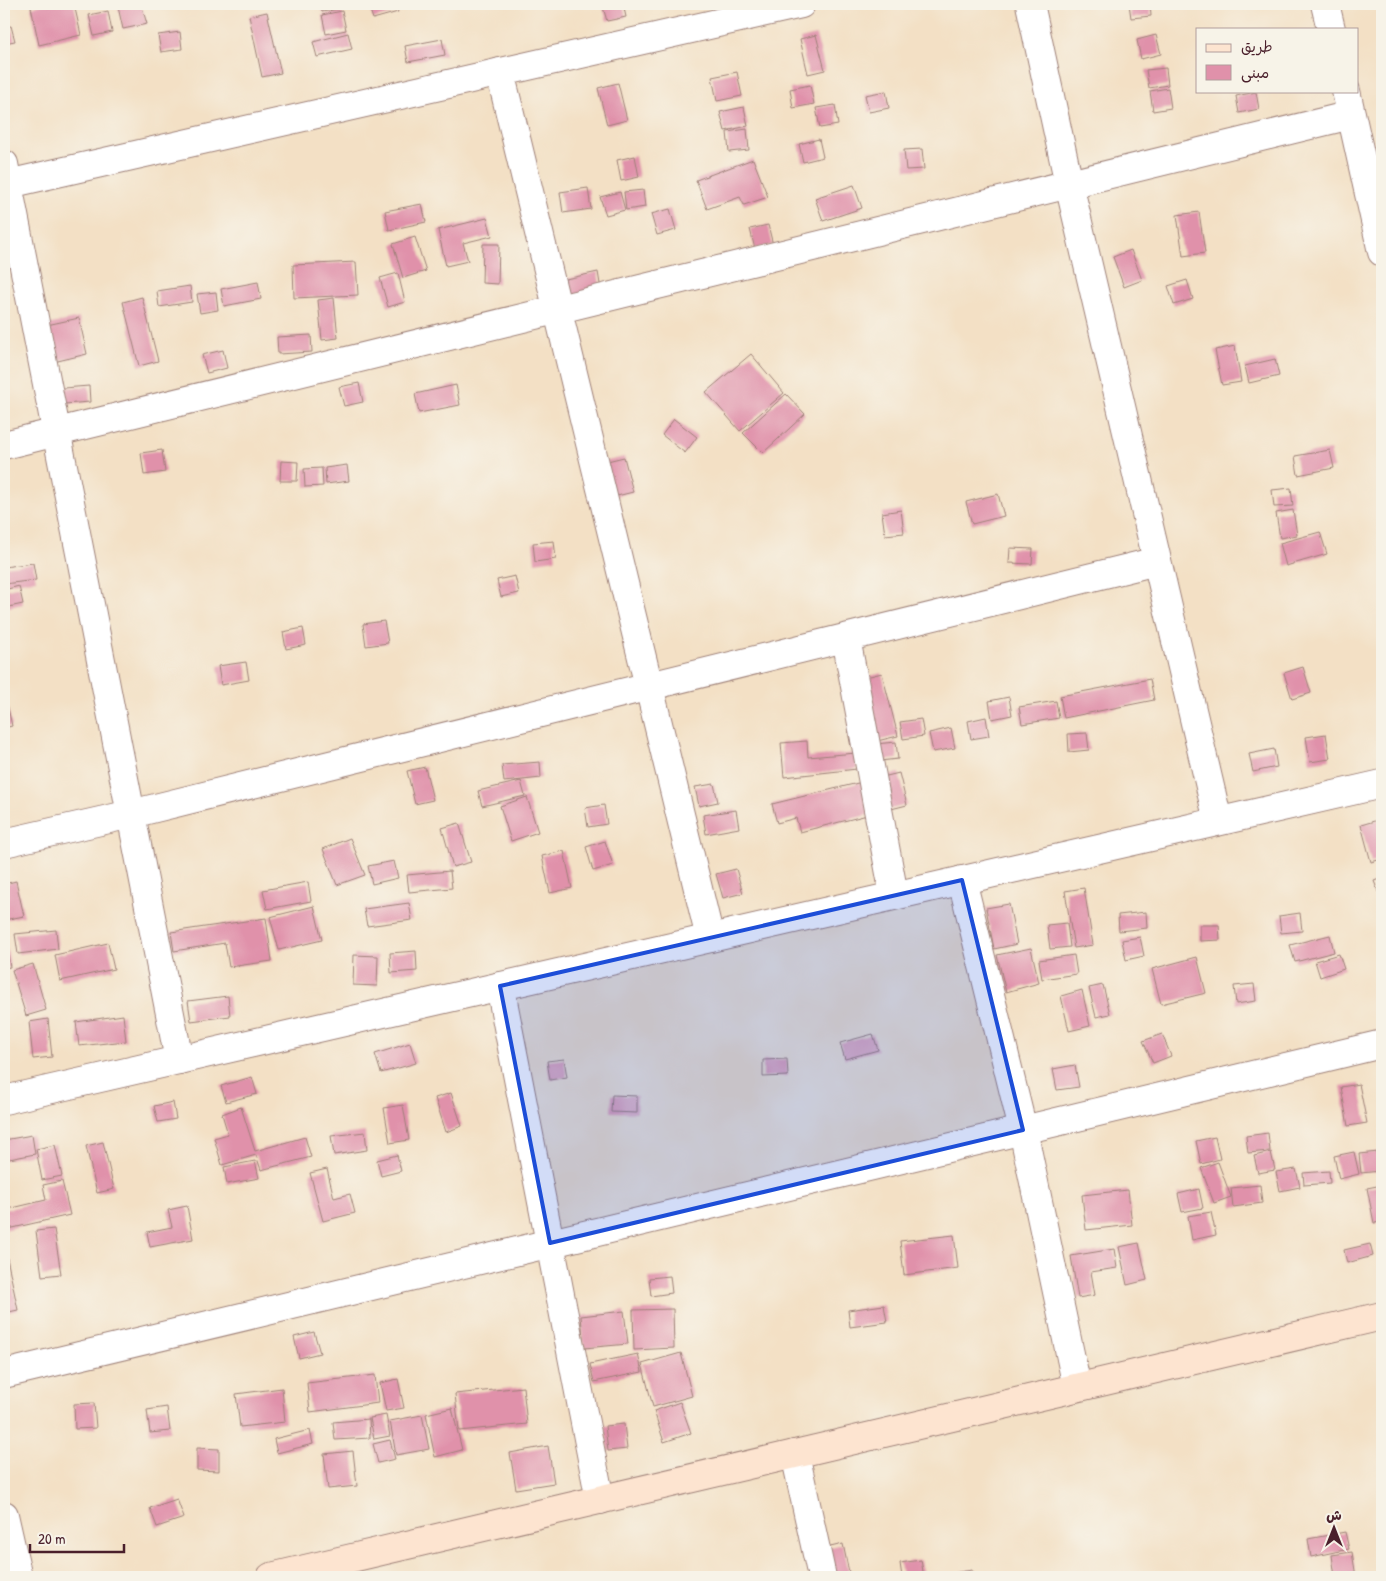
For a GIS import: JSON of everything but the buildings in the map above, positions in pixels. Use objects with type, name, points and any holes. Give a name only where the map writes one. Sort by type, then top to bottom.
[{"type":"street","points":[[179,1060],[6,174],[500,72],[801,4]]},
{"type":"street","points":[[1030,4],[1069,184],[1218,822]]},
{"type":"street","points":[[1325,4],[1331,28]]},
{"type":"street","points":[[500,72],[710,938]]},
{"type":"street","points":[[4,444],[1069,184],[1348,103],[1382,252]]},
{"type":"street","points":[[4,842],[131,814],[1157,561]]},
{"type":"street","points":[[846,638],[894,895]]},
{"type":"street","points":[[4,1100],[1382,784]]},
{"type":"street","points":[[962,880],[1023,1130],[1077,1388]]},
{"type":"street","points":[[500,986],[600,1500]]},
{"type":"street","points":[[4,1374],[1382,1044]]},
{"type":"street","points":[[271,1577],[1382,1316]]},
{"type":"street","points":[[795,1454],[822,1577]]},
{"type":"street","points":[[4,1514],[18,1577]]},
{"type":"highlighted area","points":[[962,880],[1023,1130],[550,1243],[500,986]]}]
